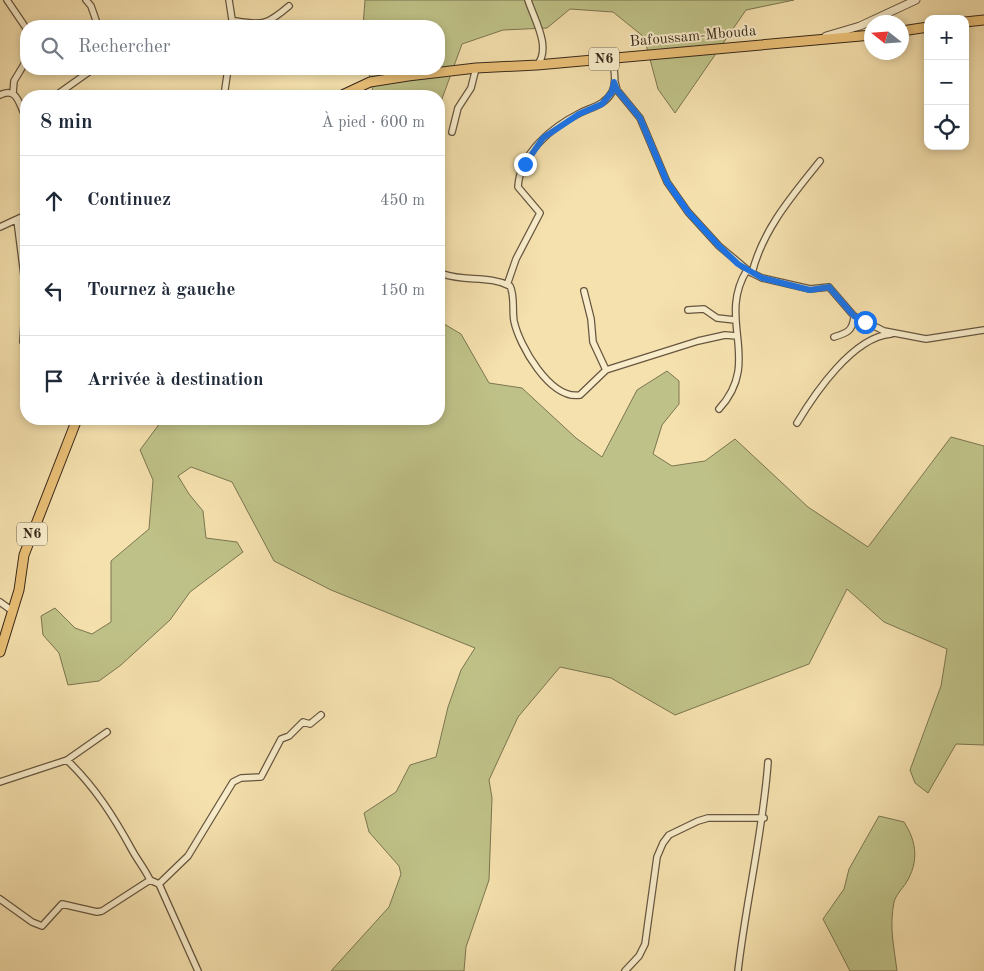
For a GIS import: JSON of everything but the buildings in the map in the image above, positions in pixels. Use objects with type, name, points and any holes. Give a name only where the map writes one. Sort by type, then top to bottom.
[{"type":"highway","points":[[969,22],[984,20]]},
{"type":"highway","points":[[909,30],[924,28]]},
{"type":"highway","name":"Bafoussam-Mbouda","points":[[445,72],[864,36]]},
{"type":"highway","name":"Bafoussam-Mbouda","points":[[353,90],[370,82],[423,75]]},
{"type":"highway","name":"N6","points":[[0,652],[11,610],[19,590],[24,554],[75,425]]},
{"type":"street","points":[[8,0],[21,20]]},
{"type":"street","points":[[86,0],[91,6],[96,20]]},
{"type":"street","points":[[229,0],[232,20]]},
{"type":"street","points":[[528,0],[544,45],[542,59],[537,65]]},
{"type":"street","points":[[807,42],[860,26],[916,0]]},
{"type":"street","points":[[270,20],[289,6]]},
{"type":"street","points":[[612,58],[614,82],[617,90],[640,118],[662,174],[688,212],[719,246],[750,272],[770,281],[810,290],[829,287],[854,316],[874,327],[895,334],[926,339],[984,330]]},
{"type":"street","points":[[452,132],[458,108],[471,88],[476,68]]},
{"type":"street","points":[[13,93],[12,85],[20,71]]},
{"type":"street","points":[[63,90],[85,75]]},
{"type":"street","points":[[225,90],[227,75]]},
{"type":"street","points":[[507,285],[516,259],[540,213],[518,187],[529,157],[548,134],[579,114],[602,104],[612,92],[614,82]]},
{"type":"street","points":[[0,95],[6,92],[13,93],[20,103]]},
{"type":"street","points":[[719,409],[735,385],[740,368],[735,320],[740,285],[750,272],[780,211],[820,161]]},
{"type":"street","points":[[0,227],[20,218]]},
{"type":"street","points":[[17,220],[20,243]]},
{"type":"street","points":[[445,275],[456,279],[486,280],[507,285],[512,291],[514,322],[518,335],[531,362],[544,377],[562,390],[577,396],[606,370],[698,341],[725,335],[737,336]]},
{"type":"street","points":[[584,291],[592,319],[594,342],[606,370]]},
{"type":"street","points":[[688,310],[704,309],[717,318],[735,320]]},
{"type":"street","points":[[834,337],[848,333],[852,329],[854,316]]},
{"type":"street","points":[[798,423],[818,391],[854,352],[869,339],[895,334]]},
{"type":"street","points":[[0,602],[11,610]]},
{"type":"street","points":[[159,884],[188,856],[233,782],[241,778],[261,777],[281,739],[289,736],[303,722],[314,723],[321,715]]},
{"type":"street","points":[[0,782],[67,760],[107,732]]},
{"type":"street","points":[[67,760],[90,784],[111,812],[145,868],[150,880],[159,884],[198,971]]},
{"type":"street","points":[[738,971],[747,898],[764,818],[768,762]]},
{"type":"street","points":[[625,971],[639,956],[645,944],[657,857],[669,835],[708,818],[764,818]]},
{"type":"street","points":[[0,899],[32,922],[42,926],[62,904],[97,912],[102,911],[150,880]]},
{"type":"green space","points":[[365,0],[794,0],[746,10],[675,113],[658,89],[644,37],[613,12],[570,9],[547,28],[503,30],[462,44],[445,91],[373,90],[369,75],[445,75],[445,20],[363,20]]},
{"type":"green space","points":[[445,325],[461,334],[489,383],[522,388],[576,438],[602,457],[637,390],[667,371],[679,381],[679,404],[662,425],[653,454],[672,466],[705,461],[735,439],[808,507],[868,547],[951,437],[984,446],[984,745],[956,744],[928,793],[915,783],[910,770],[941,686],[947,649],[884,622],[847,589],[809,664],[675,715],[611,678],[560,667],[518,717],[489,780],[492,798],[489,880],[466,947],[464,971],[331,971],[389,907],[401,874],[399,866],[369,832],[364,813],[396,792],[410,765],[436,757],[448,707],[461,670],[475,648],[331,590],[274,561],[232,482],[191,467],[178,476],[189,494],[203,511],[206,538],[237,542],[243,552],[190,592],[170,620],[121,665],[99,681],[68,685],[59,653],[43,635],[41,616],[55,608],[75,628],[92,634],[111,622],[111,561],[149,529],[153,480],[140,450],[159,425],[445,425]]},
{"type":"green space","points":[[879,816],[904,822],[912,837],[915,852],[915,860],[910,875],[894,902],[892,920],[897,971],[850,971],[823,919],[844,889],[849,869]]},
{"type":"route","points":[[525,164],[538,144],[548,134],[579,114],[602,104],[612,92],[614,82],[617,90],[640,118],[648,143],[667,182],[688,212],[719,246],[738,264],[770,281],[801,286],[810,290],[817,287],[829,287],[854,316],[865,322]]}]
